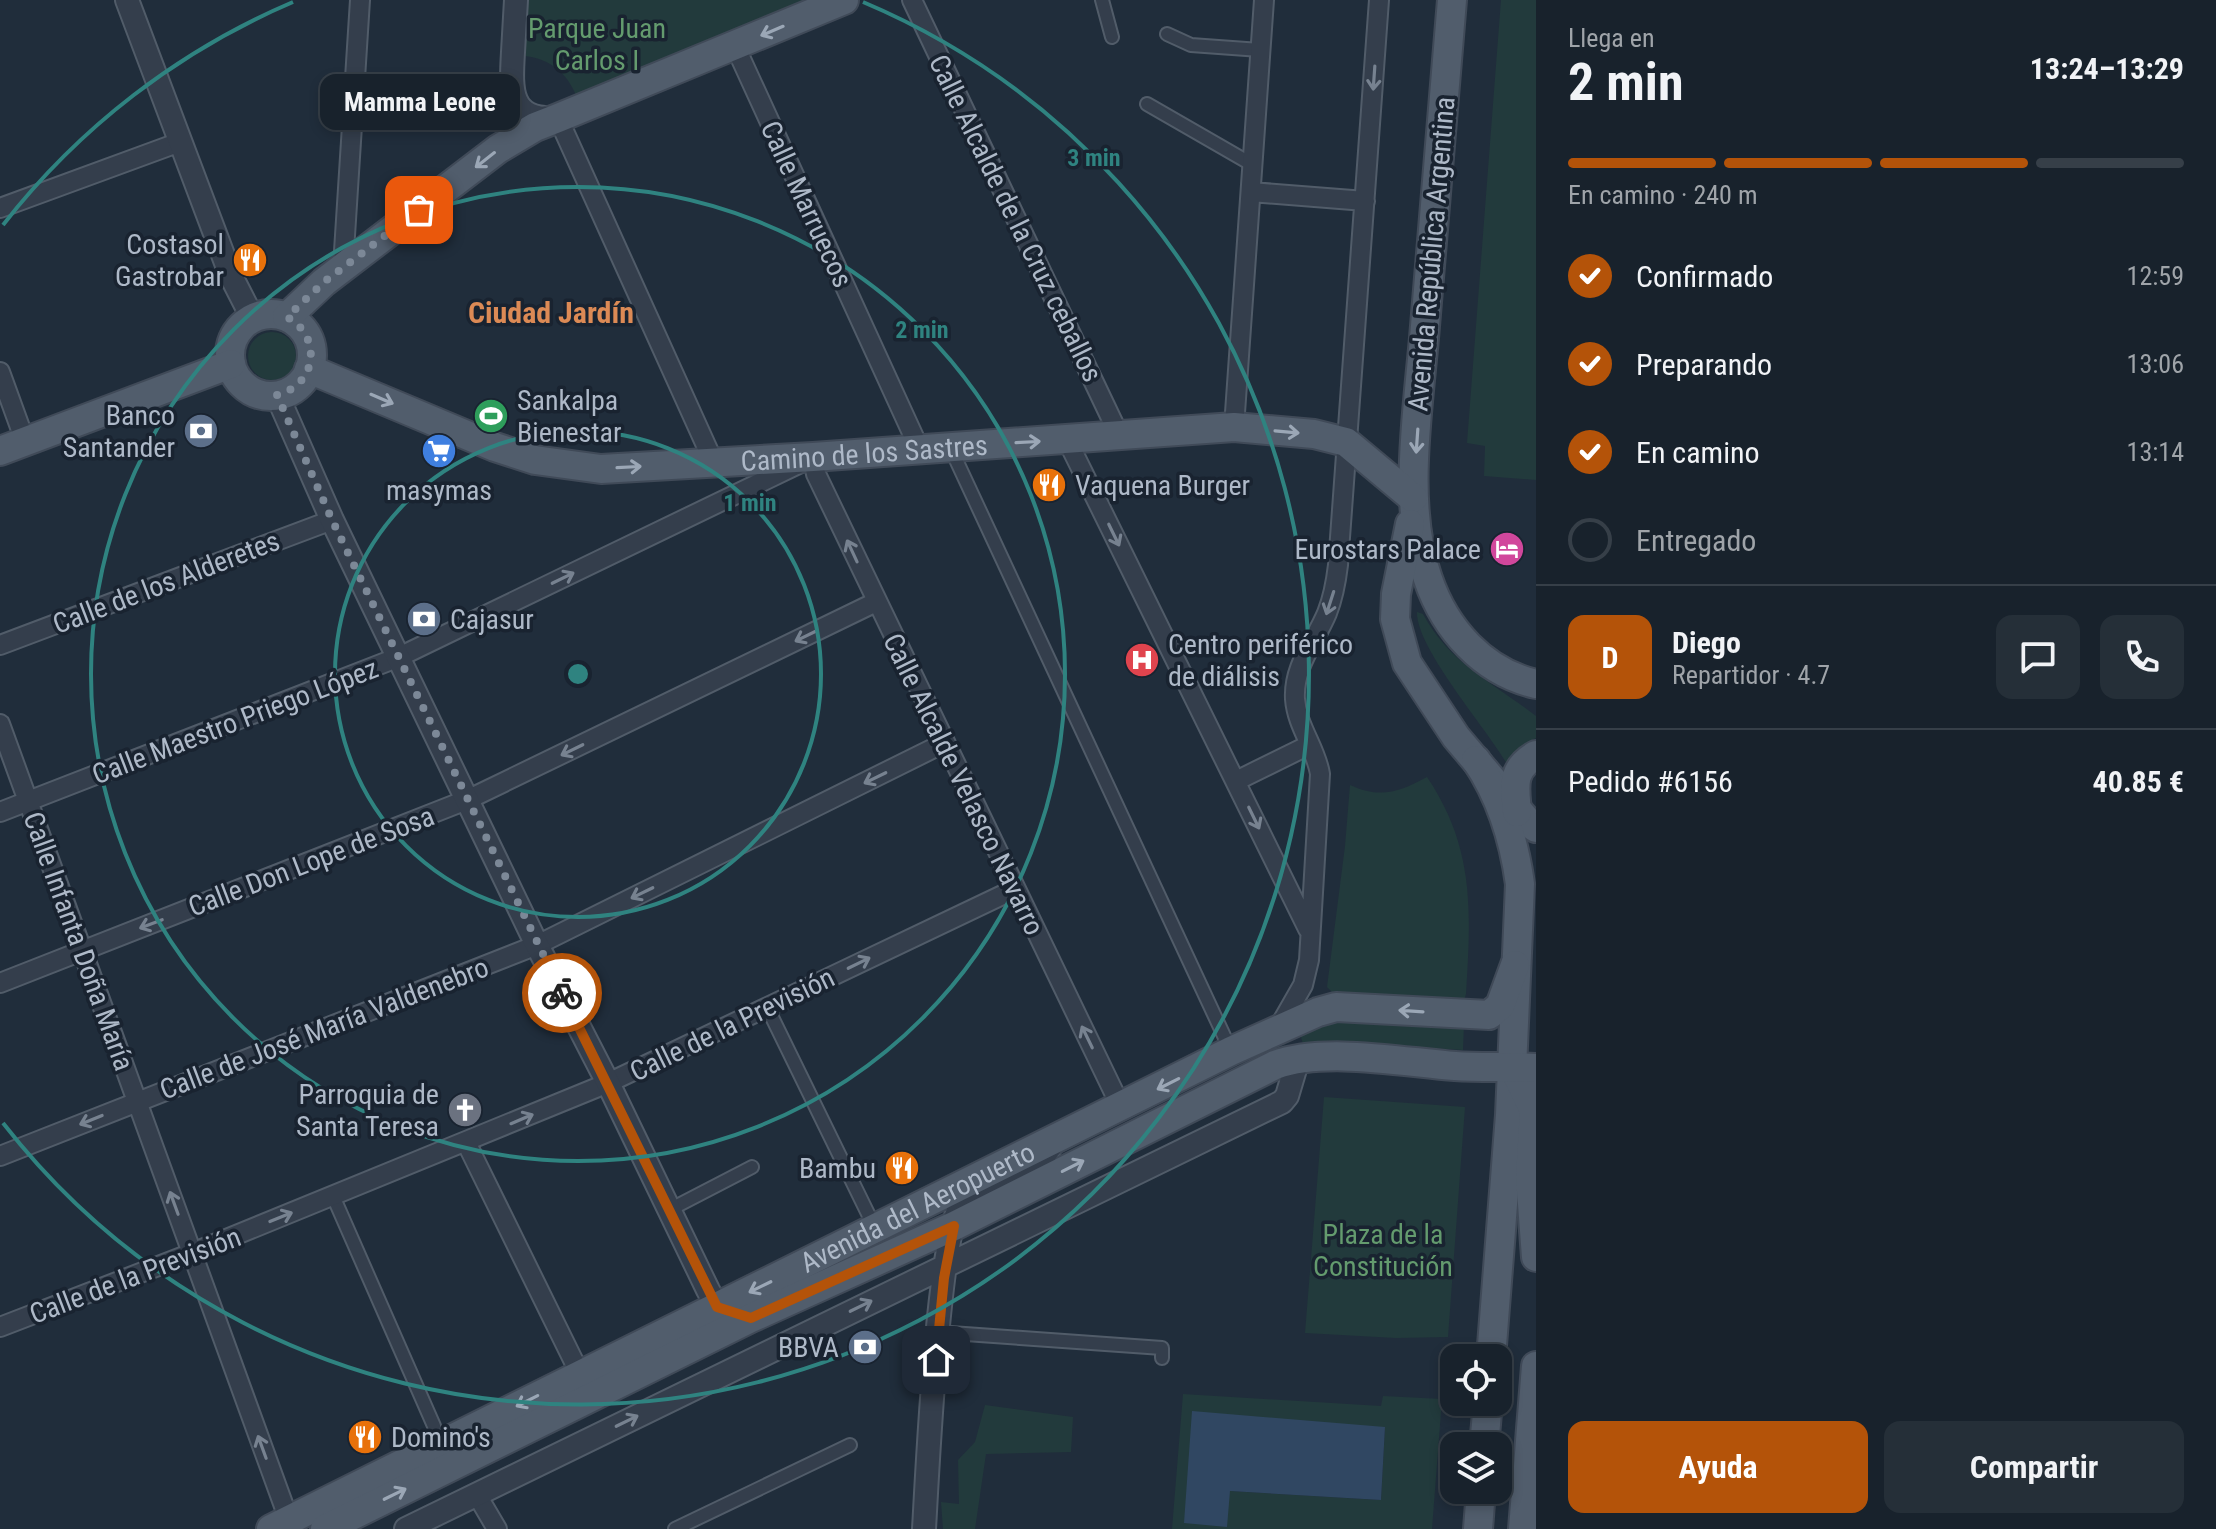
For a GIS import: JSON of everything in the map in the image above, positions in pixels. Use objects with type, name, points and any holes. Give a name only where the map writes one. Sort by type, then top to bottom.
[{"type":"main road","points":[[287,317],[343,267],[498,149],[535,127],[844,0]]},
{"type":"main road","name":"Avenida República Argentina","points":[[1413,503],[1452,0]]},
{"type":"main road","points":[[266,315],[287,317],[302,328],[308,339],[312,357],[309,369],[297,387],[277,395],[260,394],[245,386],[231,364],[231,346],[239,330],[253,319],[266,315]]},
{"type":"main road","points":[[12,446],[231,364]]},
{"type":"main road","name":"Camino de los Sastres","points":[[309,369],[495,447],[535,460],[601,469],[1120,437],[1234,427],[1314,434],[1346,442],[1413,503]]},
{"type":"main road","points":[[1413,503],[1427,578],[1452,629],[1492,666],[1536,684]]},
{"type":"main road","points":[[1413,503],[1396,594],[1395,619],[1399,642],[1407,663],[1425,693],[1476,760],[1536,828]]},
{"type":"main road","points":[[1536,755],[1522,766],[1513,792],[1526,972],[1528,1063],[1534,1110],[1530,1177],[1536,1257]]},
{"type":"main road","points":[[1476,760],[1503,814],[1516,857],[1520,884]]},
{"type":"main road","points":[[1493,1344],[1528,1063],[1489,1015],[1500,1006],[1526,972]]},
{"type":"main road","name":"Avenida del Aeropuerto","points":[[280,1525],[1276,1032],[1336,1007],[1489,1015]]},
{"type":"main road","name":"Avenida del Aeropuerto","points":[[325,1529],[751,1318],[954,1226],[1275,1065],[1298,1059],[1329,1057],[1464,1066],[1528,1063]]},
{"type":"main road","points":[[1523,1529],[1536,1366]]},
{"type":"main road","points":[[1478,1529],[1480,1504]]},
{"type":"street","points":[[127,0],[231,276],[253,319]]},
{"type":"street","points":[[343,267],[360,0]]},
{"type":"street","points":[[516,0],[511,83],[515,98],[525,113],[533,117],[558,118],[714,463]]},
{"type":"street","name":"Calle Alcalde de la Cruz ceballos","points":[[912,0],[1120,437]]},
{"type":"street","points":[[1102,0],[1112,37]]},
{"type":"street","points":[[1234,427],[1264,0]]},
{"type":"street","points":[[1276,1032],[1303,985],[1309,960],[1320,774],[1298,716],[1296,686],[1301,662],[1327,614],[1335,585],[1379,0]]},
{"type":"street","points":[[1167,34],[1191,45],[1260,50]]},
{"type":"street","name":"Calle Marruecos","points":[[735,46],[919,448]]},
{"type":"street","points":[[1147,104],[1253,165]]},
{"type":"street","points":[[0,208],[180,142]]},
{"type":"street","points":[[1251,192],[1365,201]]},
{"type":"street","points":[[0,372],[12,446]]},
{"type":"street","points":[[277,395],[332,520],[537,945],[717,1307],[751,1318]]},
{"type":"street","points":[[1067,440],[1309,932]]},
{"type":"street","points":[[950,447],[1225,1038]]},
{"type":"street","name":"Calle Alcalde Velasco Navarro","points":[[813,457],[816,474],[876,602],[1121,1107]]},
{"type":"street","name":"Calle Maestro Priego López","points":[[0,812],[399,657],[813,457]]},
{"type":"street","name":"Calle de los Alderetes","points":[[0,645],[332,520]]},
{"type":"street","name":"Calle Don Lope de Sosa","points":[[0,983],[469,799],[876,602]]},
{"type":"street","name":"Calle Infanta Doña María","points":[[0,724],[192,1253],[280,1525]]},
{"type":"street","name":"Calle de José María Valdenebro","points":[[0,1156],[537,945],[944,743]]},
{"type":"street","points":[[1236,781],[1309,745]]},
{"type":"street","name":"Calle de la Previsión","points":[[0,1327],[192,1253],[608,1083],[1015,889]]},
{"type":"street","points":[[767,1007],[875,1228]]},
{"type":"street","points":[[406,1529],[1282,1102],[1287,1096],[1298,1059]]},
{"type":"street","points":[[924,1529],[937,1332],[959,1208],[965,1200],[1038,1163],[1054,1141]]},
{"type":"street","points":[[466,1142],[580,1374]]},
{"type":"street","points":[[669,1210],[752,1167]]},
{"type":"street","points":[[333,1196],[434,1426]]},
{"type":"street","points":[[937,1332],[1162,1348],[1162,1358]]},
{"type":"street","points":[[675,1529],[850,1445]]},
{"type":"street","points":[[477,1495],[497,1529]]},
{"type":"street","points":[[705,1515],[712,1529]]},
{"type":"green space","name":"Parque Juan Carlos I","points":[[528,0],[819,0],[578,100],[570,83],[558,70],[543,61],[525,56]]},
{"type":"green space","points":[[1501,0],[1536,0],[1536,480],[1484,476],[1485,446],[1467,443]]},
{"type":"green space","points":[[272,332],[289,339],[296,356],[289,373],[272,380],[255,373],[248,356],[255,339]]},
{"type":"green space","points":[[1417,612],[1423,614],[1459,659],[1536,716],[1536,738],[1526,743],[1507,764],[1440,667],[1420,627]]},
{"type":"green space","points":[[1427,777],[1443,803],[1462,855],[1469,908],[1463,1004],[1336,996],[1327,987],[1350,785],[1371,792],[1390,792]]},
{"type":"green space","points":[[1341,1017],[1464,1024],[1463,1050],[1329,1042],[1303,1044],[1299,1031]]},
{"type":"green space","name":"Plaza de la Constitución","points":[[1324,1097],[1465,1107],[1448,1337],[1396,1338],[1305,1333]]},
{"type":"green space","points":[[1183,1394],[1381,1406],[1383,1396],[1440,1399],[1432,1529],[1172,1529]],"holes":[[[1385,1427],[1381,1500],[1230,1491]]]},
{"type":"green space","points":[[985,1405],[1073,1417],[1071,1452],[986,1454],[975,1529],[943,1529],[941,1502],[959,1504],[958,1460],[975,1442]]},
{"type":"water","points":[[1192,1411],[1385,1427],[1381,1500],[1230,1491],[1227,1527],[1184,1523]]},
{"type":"way so far","points":[[419,210],[324,282],[287,317],[306,333],[312,357],[309,369],[297,387],[277,395],[332,520],[562,993]]},
{"type":"place","name":"Mamma Leone","points":[[419,210]]},
{"type":"place","name":"Costasol Gastrobar","points":[[250,260]]},
{"type":"place","name":"Sankalpa Bienestar","points":[[491,416]]},
{"type":"place","name":"Banco Santander","points":[[201,431]]},
{"type":"place","name":"masymas","points":[[439,451]]},
{"type":"place","name":"Vaquena Burger","points":[[1049,485]]},
{"type":"place","name":"Eurostars Palace","points":[[1507,549]]},
{"type":"place","name":"Cajasur","points":[[424,619]]},
{"type":"place","name":"Centro periférico de diálisis","points":[[1142,660]]},
{"type":"place","name":"Parroquia de Santa Teresa","points":[[465,1110]]},
{"type":"place","name":"Bambu","points":[[902,1168]]},
{"type":"place","name":"BBVA","points":[[865,1347]]},
{"type":"place","name":"Domino's","points":[[365,1437]]},
{"type":"district","name":"Ciudad Jardín","points":[[551,313]]},
{"type":"route","points":[[562,993],[717,1307],[751,1318],[954,1226],[944,1278],[936,1360]]}]
